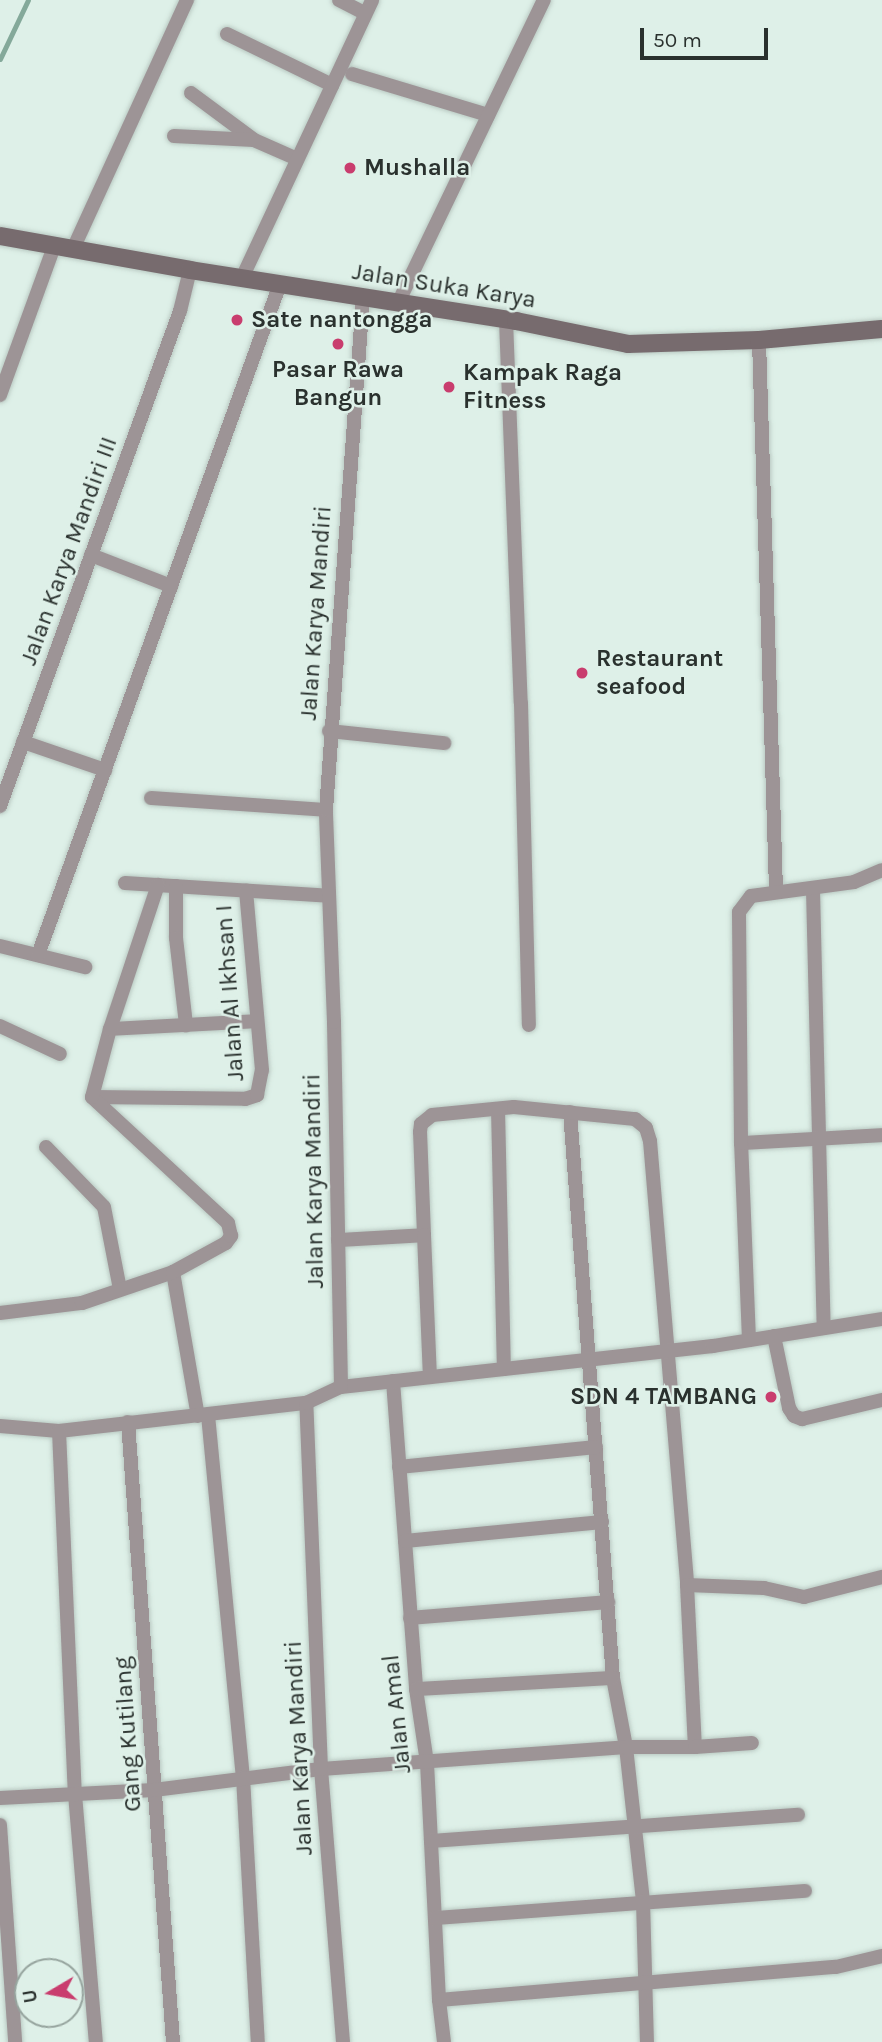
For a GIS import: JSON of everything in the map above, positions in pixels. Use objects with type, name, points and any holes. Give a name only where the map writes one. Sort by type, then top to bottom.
[{"type":"main road","name":"Jalan Suka Karya","points":[[0,236],[52,253],[72,249],[188,275],[242,278],[506,320],[628,344],[759,340],[882,329]]},
{"type":"street","points":[[72,249],[187,0]]},
{"type":"street","points":[[242,278],[368,7],[339,0]]},
{"type":"street","points":[[398,303],[544,0]]},
{"type":"street","points":[[227,34],[332,85]]},
{"type":"street","points":[[352,74],[488,116]]},
{"type":"street","points":[[191,93],[254,140],[297,159]]},
{"type":"street","points":[[174,136],[254,140]]},
{"type":"street","points":[[0,395],[52,253]]},
{"type":"street","name":"Jalan Karya Mandiri III","points":[[0,806],[180,312],[188,275]]},
{"type":"street","points":[[38,955],[280,284]]},
{"type":"street","name":"Jalan Karya Mandiri","points":[[341,1387],[326,810],[329,731],[363,298]]},
{"type":"street","points":[[506,320],[521,702],[529,1025]]},
{"type":"street","points":[[759,340],[776,891]]},
{"type":"street","points":[[91,555],[171,586]]},
{"type":"street","points":[[329,731],[444,743]]},
{"type":"street","points":[[23,742],[105,770]]},
{"type":"street","points":[[151,798],[326,810]]},
{"type":"street","points":[[749,1340],[741,1143],[739,912],[751,896],[776,891],[813,890],[855,882],[882,870]]},
{"type":"street","points":[[125,883],[329,896]]},
{"type":"street","points":[[0,1313],[82,1303],[173,1272],[226,1243],[231,1236],[228,1223],[92,1097],[110,1029],[158,885]]},
{"type":"street","points":[[176,886],[176,938],[186,1025]]},
{"type":"street","points":[[813,890],[824,1328]]},
{"type":"street","name":"Jalan Al Ikhsan I","points":[[92,1097],[255,1097],[262,1076],[246,891]]},
{"type":"street","points":[[0,946],[85,967]]},
{"type":"street","points":[[110,1029],[257,1021]]},
{"type":"street","points":[[0,1026],[60,1054]]},
{"type":"street","points":[[430,1377],[421,1124],[432,1115],[443,1112],[514,1107],[635,1119],[648,1133],[687,1585],[695,1747]]},
{"type":"street","points":[[498,1109],[504,1369]]},
{"type":"street","points":[[570,1112],[614,1678],[626,1747],[643,1901],[648,2042]]},
{"type":"street","points":[[741,1143],[882,1135]]},
{"type":"street","points":[[46,1147],[104,1207],[120,1289]]},
{"type":"street","points":[[338,1240],[424,1235]]},
{"type":"street","points":[[173,1272],[203,1415],[243,1777],[258,2042]]},
{"type":"street","points":[[0,1426],[59,1431],[306,1403],[341,1387],[667,1351],[882,1319]]},
{"type":"street","points":[[774,1336],[789,1408],[794,1416],[802,1419],[882,1400]]},
{"type":"street","name":"Jalan Amal","points":[[393,1381],[416,1689],[427,1763],[439,2000],[444,2042]]},
{"type":"street","name":"Jalan Karya Mandiri","points":[[306,1403],[321,1769],[343,2042]]},
{"type":"street","name":"Gang Kutilang","points":[[128,1422],[173,2042]]},
{"type":"street","points":[[59,1431],[75,1794],[96,2042]]},
{"type":"street","points":[[399,1466],[596,1447]]},
{"type":"street","points":[[405,1541],[601,1522]]},
{"type":"street","points":[[687,1585],[764,1588],[804,1597],[882,1577]]},
{"type":"street","points":[[410,1618],[608,1602]]},
{"type":"street","points":[[416,1689],[614,1678]]},
{"type":"street","points":[[0,1798],[154,1790],[321,1769],[626,1747],[695,1747],[752,1743]]},
{"type":"street","points":[[431,1841],[798,1815]]},
{"type":"street","points":[[0,1825],[15,2042]]},
{"type":"street","points":[[436,1918],[805,1891]]},
{"type":"street","points":[[439,2000],[836,1968],[882,1956]]},
{"type":"waterway","points":[[0,59],[28,0]]},
{"type":"place","name":"Mushalla","points":[[350,168]]},
{"type":"place","name":"Sate nantongga","points":[[237,320]]},
{"type":"place","name":"Pasar Rawa Bangun","points":[[338,344]]},
{"type":"place","name":"Kampak Raga Fitness","points":[[449,387]]},
{"type":"place","name":"Restaurant seafood","points":[[582,673]]},
{"type":"place","name":"SDN 4 TAMBANG","points":[[771,1397]]}]
